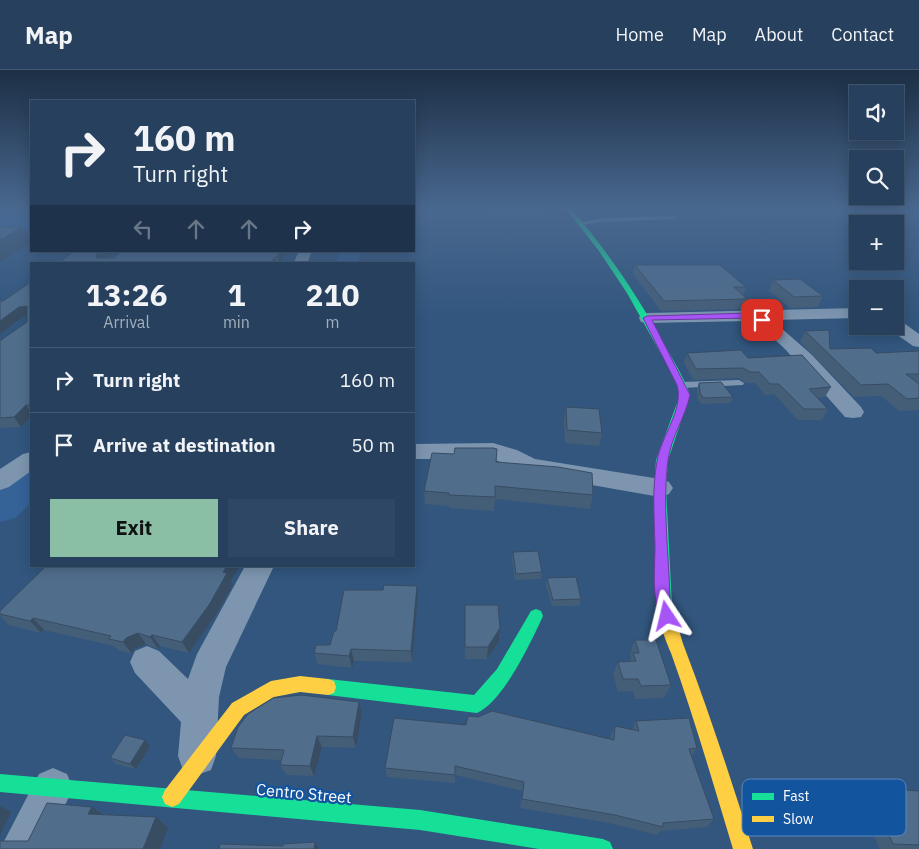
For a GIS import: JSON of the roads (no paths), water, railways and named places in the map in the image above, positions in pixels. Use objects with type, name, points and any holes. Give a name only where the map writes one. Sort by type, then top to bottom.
[{"type":"street","points":[[598,245],[627,285],[647,318],[682,385],[685,395],[662,460],[660,488],[663,599],[671,632],[703,719],[743,849]]},
{"type":"street","points":[[647,318],[849,313]]},
{"type":"street","points":[[751,315],[762,320],[779,335],[853,412]]},
{"type":"street","points":[[904,331],[919,342]]},
{"type":"street","points":[[415,452],[493,451],[509,455],[529,466],[660,488]]},
{"type":"street","points":[[0,481],[30,461]]},
{"type":"street","points":[[197,762],[202,697],[209,665],[259,567]]},
{"type":"street","points":[[172,797],[238,709],[271,689],[300,684],[477,704],[485,699],[494,688],[536,616]]},
{"type":"street","points":[[147,662],[200,716]]},
{"type":"street","name":"Centro Street","points":[[0,783],[420,820],[603,849]]},
{"type":"street","points":[[22,849],[53,788]]},
{"type":"lane","points":[[682,385],[739,383]]},
{"type":"waterway","points":[[347,262],[352,252]]},
{"type":"waterway","points":[[0,507],[30,483]]}]
